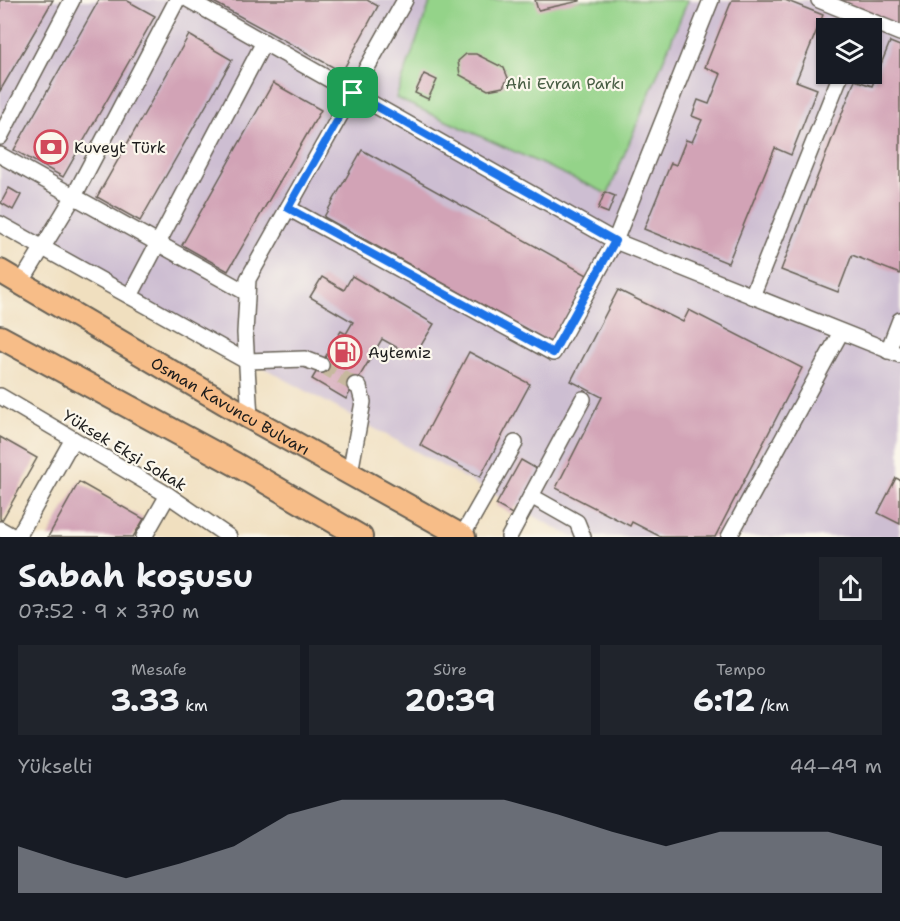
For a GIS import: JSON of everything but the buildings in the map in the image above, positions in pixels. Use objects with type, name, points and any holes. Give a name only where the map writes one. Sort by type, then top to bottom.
[{"type":"highway","name":"Osman Kavuncu Bulvarı","points":[[0,271],[250,418],[463,537]]},
{"type":"highway","points":[[0,337],[235,464],[361,537]]},
{"type":"street","points":[[0,137],[72,0]]},
{"type":"street","points":[[21,283],[74,196],[177,0]]},
{"type":"street","points":[[189,0],[615,241],[894,353],[900,320]]},
{"type":"street","points":[[250,418],[246,362],[248,279],[405,0]]},
{"type":"street","points":[[288,208],[553,353],[615,241],[711,0]]},
{"type":"street","points":[[819,0],[852,18]]},
{"type":"street","points":[[882,28],[900,33]]},
{"type":"street","points":[[130,296],[264,42]]},
{"type":"street","points":[[752,296],[837,84]]},
{"type":"street","points":[[0,155],[247,292]]},
{"type":"street","points":[[0,224],[246,362],[305,359],[321,365]]},
{"type":"street","points":[[729,537],[841,332]]},
{"type":"street","points":[[350,473],[363,402],[359,387],[355,385]]},
{"type":"street","name":"Yüksek Ekşi Sokak","points":[[0,396],[168,495],[229,537]]},
{"type":"street","points":[[509,537],[583,399]]},
{"type":"street","points":[[0,529],[16,537],[73,439]]},
{"type":"street","points":[[463,537],[515,443]]},
{"type":"street","points":[[144,537],[168,495]]},
{"type":"street","points":[[531,496],[577,522],[583,537]]},
{"type":"shaded area","points":[[0,0],[900,0],[900,537],[572,537],[0,223]]},
{"type":"green space","name":"Ahi Evran Parkı","points":[[431,0],[688,0],[608,194],[396,98]]},
{"type":"tunnel","points":[[321,365],[355,385]]},
{"type":"place","name":"Kuveyt Türk","points":[[51,147]]},
{"type":"place","name":"Aytemiz","points":[[345,352]]},
{"type":"route","points":[[353,93],[615,241],[553,353],[288,208],[353,93]]}]
